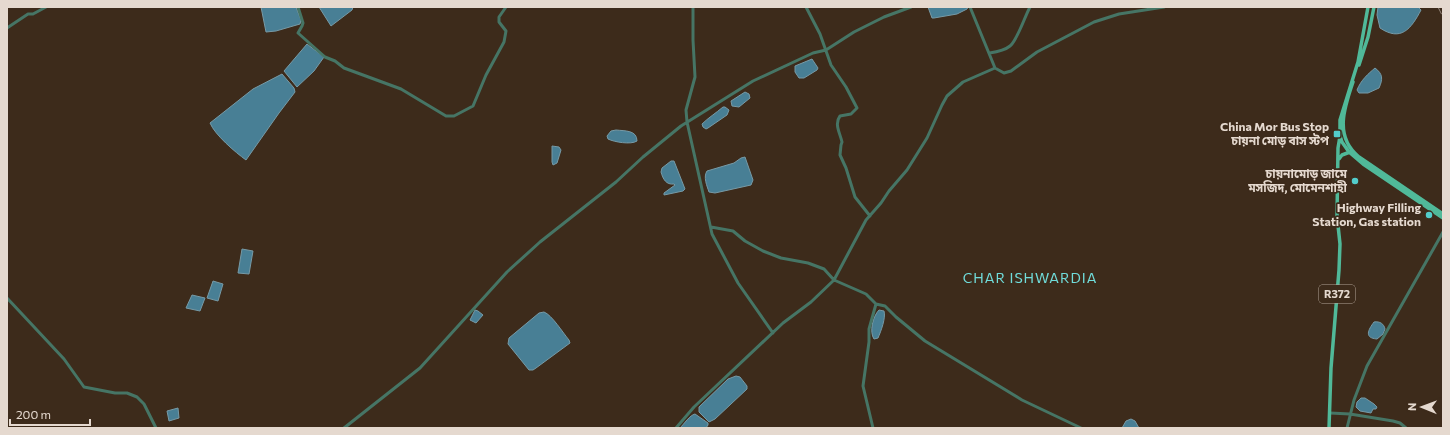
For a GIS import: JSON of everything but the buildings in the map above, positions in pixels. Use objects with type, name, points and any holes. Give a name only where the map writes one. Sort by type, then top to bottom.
[{"type":"main road","points":[[1368,7],[1358,62],[1339,126],[1342,142],[1349,152],[1363,164],[1443,218]]},
{"type":"main road","points":[[1374,7],[1371,23],[1344,118],[1343,131],[1345,138],[1354,152],[1443,214]]},
{"type":"main road","name":"R372","points":[[1329,428],[1331,368],[1340,270],[1340,244],[1337,216],[1338,144],[1340,136]]},
{"type":"main road","points":[[1338,160],[1342,155],[1349,152],[1354,152]]},
{"type":"street","points":[[7,28],[28,14],[33,14],[46,7]]},
{"type":"street","points":[[298,7],[303,23],[298,33],[325,57],[335,61],[344,68],[401,89],[446,116],[454,116],[473,106],[486,75],[505,39],[506,31],[499,22],[499,17],[506,7]]},
{"type":"street","points":[[693,7],[695,77],[686,110],[687,122],[712,234],[738,283],[773,333]]},
{"type":"street","points":[[806,7],[820,34],[831,65],[857,108],[851,114],[840,116],[838,120],[837,128],[842,142],[840,145],[840,155],[855,196],[870,216]]},
{"type":"street","points":[[344,428],[420,368],[507,272],[540,242],[616,182],[643,157],[687,122],[753,81],[813,53],[826,50],[854,32],[884,17],[911,7]]},
{"type":"street","points":[[970,7],[995,68],[1004,73],[1011,71],[1037,52],[1094,22],[1118,14],[1164,7]]},
{"type":"street","points":[[989,53],[1010,47],[1014,42],[1030,7]]},
{"type":"street","points":[[676,428],[699,402],[783,323],[811,302],[834,280],[857,236],[870,216],[907,170],[927,138],[947,96],[963,82],[995,68]]},
{"type":"street","points":[[711,227],[733,231],[755,247],[781,258],[824,269],[834,280],[866,294],[876,304],[886,306],[896,318],[925,340],[1022,400],[1081,428]]},
{"type":"street","points":[[1347,428],[1350,414],[1367,366],[1443,232]]},
{"type":"street","points":[[7,298],[64,359],[84,387],[115,393],[127,393],[137,397],[144,404],[156,428]]},
{"type":"street","points":[[873,428],[863,386],[869,329],[876,304]]},
{"type":"street","points":[[1330,413],[1350,414],[1393,421],[1400,423],[1406,428]]},
{"type":"water","points":[[261,7],[296,7],[301,20],[300,24],[276,31],[266,32]]},
{"type":"water","points":[[319,7],[353,7],[352,10],[331,26]]},
{"type":"water","points":[[928,7],[968,7],[957,14],[932,18]]},
{"type":"water","points":[[1378,7],[1418,7],[1421,10],[1409,28],[1400,33],[1394,34],[1380,28],[1377,15]]},
{"type":"water","points":[[307,44],[324,57],[314,71],[297,87],[284,71]]},
{"type":"water","points":[[812,59],[818,68],[817,70],[804,78],[799,78],[795,72],[795,66]]},
{"type":"water","points":[[1375,68],[1380,72],[1382,77],[1379,88],[1368,93],[1359,93],[1357,90],[1361,83]]},
{"type":"water","points":[[282,74],[294,88],[295,92],[246,160],[221,138],[210,123],[253,89]]},
{"type":"water","points":[[745,92],[749,94],[750,98],[739,107],[732,106],[731,101]]},
{"type":"water","points":[[723,107],[729,110],[727,115],[706,129],[703,127],[702,124]]},
{"type":"water","points":[[616,130],[633,133],[637,141],[622,143],[608,139],[607,136],[611,131]]},
{"type":"water","points":[[552,146],[559,147],[561,150],[557,163],[553,165],[552,162]]},
{"type":"water","points":[[745,157],[753,180],[751,185],[715,193],[709,192],[705,179],[707,171],[734,163]]},
{"type":"water","points":[[671,161],[674,161],[685,189],[683,191],[664,195],[664,193],[675,185],[669,184],[665,181],[661,172],[662,168]]},
{"type":"water","points":[[242,249],[253,251],[249,274],[238,273]]},
{"type":"water","points":[[213,281],[223,284],[218,301],[207,298]]},
{"type":"water","points":[[192,295],[205,298],[200,311],[186,308]]},
{"type":"water","points":[[475,310],[483,315],[476,323],[470,320]]},
{"type":"water","points":[[879,310],[884,311],[884,321],[878,338],[874,339],[872,324]]},
{"type":"water","points":[[544,312],[554,320],[570,343],[533,370],[529,370],[508,344],[509,338],[539,313]]},
{"type":"water","points":[[1374,322],[1381,323],[1385,329],[1383,334],[1377,339],[1370,337],[1368,333]]},
{"type":"water","points":[[736,376],[740,377],[747,386],[747,389],[715,419],[709,422],[699,412],[699,407],[728,379]]},
{"type":"water","points":[[1361,398],[1365,398],[1374,404],[1377,407],[1376,409],[1373,409],[1371,413],[1360,411],[1356,407],[1357,402]]},
{"type":"water","points":[[178,408],[179,418],[169,421],[167,411]]},
{"type":"water","points":[[695,414],[708,423],[706,428],[680,428],[689,418]]},
{"type":"water","points":[[1131,419],[1135,421],[1139,428],[1122,428],[1126,421]]},
{"type":"railway","points":[[1438,7],[1443,17]]},
{"type":"place","name":"China Mor Bus Stop চায়না মোড় বাস স্টপ","points":[[1337,134]]},
{"type":"place","name":"চায়নামোড় জামে মসজিদ, মোমেনশাহী","points":[[1355,181]]},
{"type":"place","name":"Highway Filling Station, Gas station","points":[[1429,215]]},
{"type":"district","name":"CHAR ISHWARDIA","points":[[1030,278]]}]
